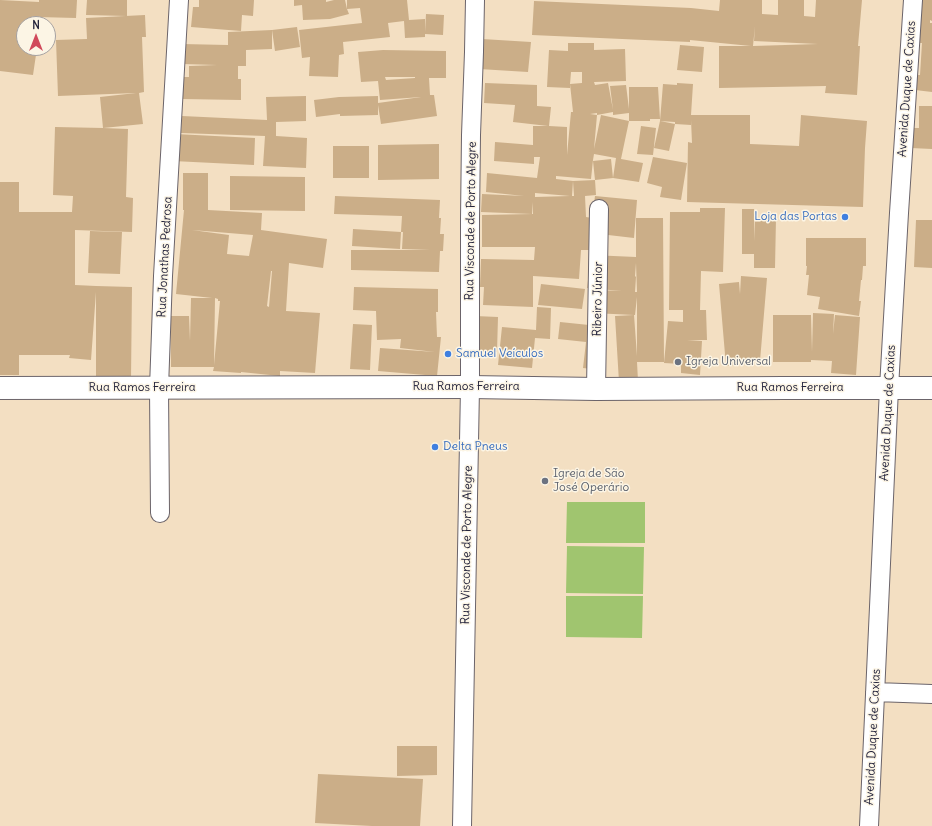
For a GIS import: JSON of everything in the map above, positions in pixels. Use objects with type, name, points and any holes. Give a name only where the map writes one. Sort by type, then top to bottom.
[{"type":"main road","name":"Rua Ramos Ferreira","points":[[0,388],[932,388]]},
{"type":"street","name":"Rua Jonathas Pedrosa","points":[[160,513],[159,388],[179,0]]},
{"type":"street","name":"Rua Visconde de Porto Alegre","points":[[462,826],[470,387],[471,149],[475,0]]},
{"type":"street","name":"Avenida Duque de Caxias","points":[[868,826],[899,221],[913,0]]},
{"type":"street","name":"Ribeiro Júnior","points":[[596,389],[599,209]]},
{"type":"street","points":[[875,692],[932,694]]},
{"type":"green space","points":[[567,502],[645,502],[645,543],[566,543]]},
{"type":"green space","points":[[567,546],[644,547],[643,594],[566,593]]},
{"type":"green space","points":[[566,596],[643,596],[642,638],[566,637]]},
{"type":"building","points":[[0,0],[39,2],[39,0],[77,0],[76,18],[56,17],[56,16],[16,16],[16,56],[36,56],[33,75],[0,71]]},
{"type":"building","points":[[87,0],[127,0],[127,16],[86,15]]},
{"type":"building","points":[[199,0],[254,0],[253,16],[242,15],[241,31],[191,27],[193,7],[199,7]]},
{"type":"building","points":[[294,0],[326,0],[326,2],[345,0],[349,14],[330,19],[303,20],[302,5],[294,6]]},
{"type":"building","points":[[347,0],[407,0],[409,20],[425,19],[425,32],[426,14],[444,15],[443,35],[425,34],[425,37],[405,38],[404,21],[388,23],[390,37],[343,42],[344,54],[339,55],[338,77],[309,76],[310,57],[302,58],[299,30],[362,23],[360,8],[347,9]]},
{"type":"building","points":[[720,0],[762,0],[762,14],[778,15],[778,0],[804,0],[804,16],[815,17],[816,0],[862,0],[858,46],[860,46],[857,95],[825,93],[826,86],[719,88],[719,46],[751,46],[690,40],[690,42],[532,35],[534,1],[691,8],[719,11]],"holes":[[[755,26],[754,41],[818,44],[753,46]]]},
{"type":"building","points":[[920,0],[932,0],[932,21],[930,20],[930,23],[932,23],[932,92],[915,90],[916,75],[920,75],[922,43],[915,43]]},
{"type":"building","points":[[145,15],[146,37],[142,37],[144,92],[139,93],[143,124],[103,128],[100,97],[136,93],[58,96],[56,40],[87,39],[86,18]]},
{"type":"building","points":[[297,27],[300,47],[275,51],[272,30]]},
{"type":"building","points":[[272,30],[272,49],[246,50],[246,66],[238,66],[238,79],[241,79],[241,100],[182,99],[183,77],[189,77],[189,66],[217,65],[182,64],[182,44],[228,45],[228,32]]},
{"type":"building","points":[[482,39],[531,42],[528,72],[479,69]]},
{"type":"building","points":[[568,43],[594,43],[594,50],[625,49],[626,81],[594,82],[595,85],[608,83],[613,110],[610,86],[626,85],[629,109],[629,87],[658,87],[660,119],[650,119],[650,121],[629,121],[621,159],[643,163],[639,182],[613,178],[616,158],[594,154],[591,179],[556,176],[556,179],[573,181],[595,180],[596,195],[585,196],[586,217],[592,218],[595,196],[637,200],[634,238],[591,233],[590,250],[581,250],[579,279],[533,276],[533,307],[483,305],[484,287],[480,287],[481,259],[534,260],[535,247],[482,247],[482,215],[533,214],[532,202],[532,214],[481,212],[482,194],[524,196],[486,192],[487,173],[537,178],[540,157],[534,157],[534,164],[494,161],[495,142],[533,145],[533,126],[548,126],[513,122],[515,105],[484,103],[485,83],[537,85],[537,106],[551,107],[549,126],[567,127],[567,155],[571,112],[573,112],[570,84],[570,88],[547,87],[549,50],[568,51]],"holes":[[[571,72],[582,72],[582,83],[570,84]],[[613,112],[613,115],[629,113],[629,121],[601,115],[594,149],[597,115]],[[573,181],[574,196],[572,196]],[[535,193],[570,196],[535,197]]]},
{"type":"building","points":[[680,45],[704,47],[702,72],[677,70]]},
{"type":"building","points":[[383,50],[446,51],[446,78],[429,78],[430,95],[434,95],[437,116],[381,124],[378,105],[378,115],[340,116],[340,114],[316,117],[314,100],[339,97],[378,96],[378,103],[421,97],[380,100],[378,81],[361,82],[358,52]],"holes":[[[385,77],[415,77],[386,80]]]},
{"type":"building","points":[[677,83],[693,84],[691,115],[750,115],[750,144],[799,146],[801,115],[867,121],[863,207],[687,202],[688,142],[692,143],[691,120],[691,125],[660,121],[663,84],[677,85]]},
{"type":"building","points":[[306,96],[306,121],[276,122],[276,136],[307,138],[306,168],[263,166],[265,136],[181,133],[182,116],[267,120],[266,97]]},
{"type":"building","points":[[919,106],[932,106],[932,149],[911,148],[911,128],[919,128]]},
{"type":"building","points":[[660,121],[675,124],[669,151],[654,148]]},
{"type":"building","points":[[641,126],[656,128],[653,155],[637,154]]},
{"type":"building","points":[[55,127],[128,129],[126,197],[133,198],[132,232],[75,230],[75,285],[132,287],[131,379],[96,378],[96,292],[91,360],[69,358],[70,355],[19,355],[19,375],[0,375],[0,182],[19,182],[19,212],[72,212],[73,196],[53,195]]},
{"type":"building","points":[[175,134],[255,138],[254,165],[173,161]]},
{"type":"building","points":[[439,144],[439,179],[378,180],[378,145]]},
{"type":"building","points":[[333,146],[369,146],[369,178],[333,178]]},
{"type":"building","points":[[653,157],[687,163],[681,200],[660,197],[662,187],[647,183]]},
{"type":"building","points":[[611,159],[613,178],[595,180],[593,161]]},
{"type":"building","points":[[183,173],[208,173],[208,210],[262,213],[261,230],[327,239],[323,268],[289,263],[286,311],[320,313],[315,373],[280,371],[280,376],[213,371],[214,367],[171,367],[171,316],[189,316],[190,341],[191,298],[212,298],[176,294],[183,210]],"holes":[[[192,230],[253,235],[249,256],[227,254],[229,235]],[[271,271],[272,271],[269,307],[267,306]],[[215,298],[220,301],[214,365]]]},
{"type":"building","points":[[230,176],[305,177],[305,211],[230,210]]},
{"type":"building","points":[[335,196],[440,200],[440,234],[444,234],[443,251],[440,251],[439,272],[351,270],[351,250],[430,250],[402,249],[402,216],[334,214]]},
{"type":"building","points":[[700,208],[725,208],[723,272],[701,271],[700,310],[706,310],[707,340],[687,340],[702,341],[700,375],[681,373],[681,364],[664,363],[668,321],[683,322],[683,310],[669,310],[670,212],[700,212]]},
{"type":"building","points":[[742,209],[754,209],[754,241],[755,218],[776,218],[775,268],[754,268],[754,254],[742,254]]},
{"type":"building","points":[[636,218],[663,218],[664,362],[637,362],[638,381],[619,382],[615,316],[634,315],[593,313],[595,290],[622,291],[587,288],[591,255],[636,257]],"holes":[[[636,263],[637,292],[635,292]],[[637,297],[637,356],[634,315]]]},
{"type":"building","points":[[916,220],[932,220],[932,268],[914,267]]},
{"type":"building","points":[[353,229],[401,232],[400,249],[352,246]]},
{"type":"building","points":[[90,231],[122,232],[120,274],[88,273]]},
{"type":"building","points":[[806,238],[866,238],[866,266],[863,266],[861,280],[859,316],[818,309],[820,297],[807,295],[809,275],[806,275]]},
{"type":"building","points":[[741,276],[767,278],[760,361],[745,360],[746,364],[726,366],[719,284],[739,282],[740,294]]},
{"type":"building","points":[[541,284],[585,289],[582,309],[538,305]]},
{"type":"building","points":[[354,287],[438,289],[438,312],[436,312],[437,337],[441,337],[437,376],[378,371],[380,348],[435,352],[400,348],[401,339],[377,340],[376,311],[353,310]]},
{"type":"building","points":[[537,307],[551,308],[550,339],[535,338],[532,368],[498,365],[502,327],[536,330]]},
{"type":"building","points":[[813,313],[834,314],[833,334],[835,315],[860,317],[856,375],[831,373],[832,361],[811,360],[811,362],[773,362],[773,315],[811,315],[812,352]]},
{"type":"building","points":[[475,316],[498,317],[497,352],[474,352]]},
{"type":"building","points":[[590,319],[607,320],[601,370],[583,368],[586,342],[558,339],[560,322],[589,325]]},
{"type":"building","points":[[353,324],[372,325],[370,370],[350,369]]},
{"type":"building","points":[[397,746],[437,746],[437,775],[397,776]]},
{"type":"building","points":[[318,774],[423,779],[420,826],[372,826],[315,823]]},
{"type":"place","name":"Loja das Portas","points":[[845,217]]},
{"type":"place","name":"Samuel Veículos","points":[[448,354]]},
{"type":"place","name":"Igreja Universal","points":[[678,362]]},
{"type":"place","name":"Delta Pneus","points":[[435,447]]},
{"type":"place","name":"Igreja de São José Operário","points":[[545,481]]}]
